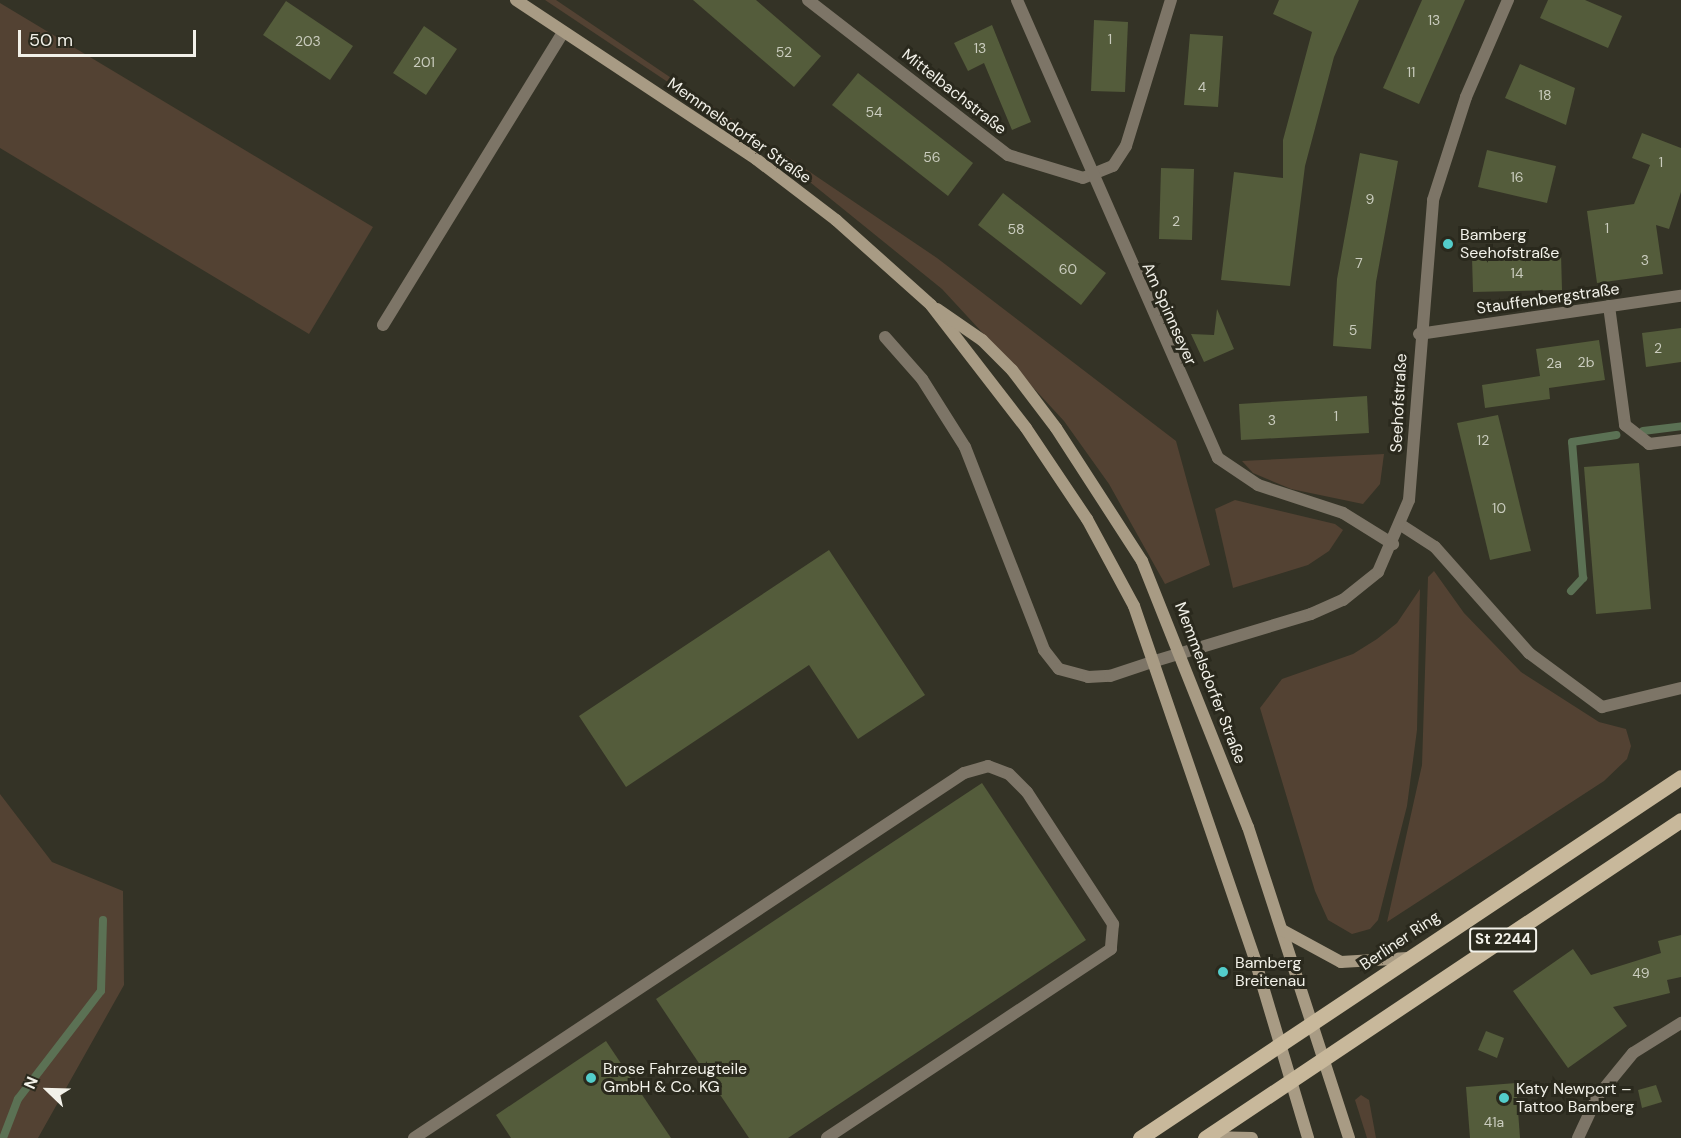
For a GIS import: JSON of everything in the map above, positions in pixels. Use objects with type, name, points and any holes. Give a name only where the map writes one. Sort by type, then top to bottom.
[{"type":"main road","name":"Memmelsdorfer Straße","points":[[516,0],[756,159],[931,305],[981,340],[1056,428],[1142,561],[1181,653],[1282,930],[1349,1138]]},
{"type":"main road","name":"Memmelsdorfer Straße","points":[[931,305],[1026,428],[1087,519],[1134,606],[1155,661],[1280,1043],[1308,1138]]},
{"type":"main road","name":"Berliner Ring","points":[[1140,1138],[1681,777]]},
{"type":"main road","name":"St 2244","points":[[1206,1138],[1326,1061],[1681,820]]},
{"type":"main road","points":[[1282,930],[1341,962],[1408,958]]},
{"type":"main road","points":[[1206,1138],[1252,1138]]},
{"type":"street","name":"Mittelbachstraße","points":[[808,0],[1008,155],[1066,177],[1094,178]]},
{"type":"street","name":"Am Spinnseyer","points":[[1017,0],[1218,458],[1258,485],[1344,513],[1393,544]]},
{"type":"street","points":[[1094,178],[1113,166],[1126,146],[1171,0]]},
{"type":"street","name":"Seehofstraße","points":[[885,337],[922,379],[965,447],[1044,650],[1059,669],[1099,676],[1181,653],[1343,600],[1378,572],[1401,525],[1412,472],[1426,248],[1443,163],[1508,0]]},
{"type":"street","points":[[383,325],[563,32]]},
{"type":"street","name":"Stauffenbergstraße","points":[[1419,334],[1681,296]]},
{"type":"street","points":[[1609,306],[1625,425],[1649,444],[1681,440]]},
{"type":"street","points":[[1401,525],[1435,546],[1529,654],[1602,707],[1681,688]]},
{"type":"street","points":[[414,1138],[964,773],[988,766],[1009,774],[1028,792],[1113,924],[1111,949],[827,1138]]},
{"type":"street","points":[[1578,1138],[1597,1097],[1633,1053],[1681,1023]]},
{"type":"shaded area","points":[[545,0],[556,0],[937,258],[1176,441],[1210,565],[1165,584],[1109,484],[1064,421],[942,289],[774,153]]},
{"type":"shaded area","points":[[0,3],[373,227],[309,334],[0,148]]},
{"type":"shaded area","points":[[1384,454],[1380,484],[1363,504],[1291,489],[1253,473],[1242,461]]},
{"type":"shaded area","points":[[1235,500],[1335,524],[1343,530],[1329,551],[1308,565],[1233,588],[1215,509]]},
{"type":"shaded area","points":[[1434,571],[1464,613],[1521,672],[1599,722],[1626,729],[1631,746],[1627,759],[1604,781],[1387,922],[1422,765],[1428,577]]},
{"type":"shaded area","points":[[1420,589],[1417,730],[1407,806],[1378,920],[1370,929],[1352,934],[1328,920],[1315,891],[1260,708],[1282,679],[1353,654],[1377,639],[1397,623]]},
{"type":"shaded area","points":[[0,794],[52,862],[123,891],[124,985],[38,1138],[0,1138]]},
{"type":"shaded area","points":[[1361,1095],[1369,1100],[1376,1138],[1367,1138],[1355,1100]]},
{"type":"building","points":[[693,0],[756,0],[821,56],[794,87]]},
{"type":"building","points":[[1279,0],[1359,0],[1334,57],[1305,166],[1290,286],[1221,280],[1234,172],[1283,178],[1283,140],[1312,32],[1273,14]]},
{"type":"building","points":[[1422,0],[1465,0],[1419,104],[1383,88]]},
{"type":"building","points":[[1548,0],[1585,0],[1622,16],[1608,48],[1540,18]]},
{"type":"building","points":[[286,1],[353,46],[330,80],[263,35]]},
{"type":"building","points":[[1094,20],[1128,22],[1125,92],[1091,91]]},
{"type":"building","points":[[992,25],[1031,122],[1012,130],[984,63],[968,71],[954,43]]},
{"type":"building","points":[[424,26],[457,49],[426,95],[393,73]]},
{"type":"building","points":[[1190,34],[1223,36],[1218,107],[1184,105]]},
{"type":"building","points":[[1520,64],[1575,88],[1566,125],[1505,98]]},
{"type":"building","points":[[858,73],[973,163],[948,196],[832,105]]},
{"type":"building","points":[[1642,133],[1681,148],[1681,192],[1669,229],[1656,225],[1663,274],[1597,283],[1587,211],[1634,204],[1650,165],[1632,158]]},
{"type":"building","points":[[1487,150],[1556,166],[1547,203],[1478,187]]},
{"type":"building","points":[[1360,153],[1398,161],[1376,282],[1371,349],[1333,346],[1337,279]]},
{"type":"building","points":[[1161,168],[1194,169],[1192,240],[1159,239]]},
{"type":"building","points":[[1003,193],[1106,273],[1081,305],[978,225]]},
{"type":"building","points":[[1561,254],[1562,290],[1473,292],[1472,257]]},
{"type":"building","points":[[1217,309],[1234,349],[1204,362],[1191,334],[1214,335]]},
{"type":"building","points":[[1681,328],[1681,362],[1646,367],[1642,333]]},
{"type":"building","points":[[1599,340],[1605,380],[1549,388],[1550,399],[1485,408],[1482,385],[1540,376],[1536,349]]},
{"type":"building","points":[[1367,396],[1369,433],[1241,440],[1239,404]]},
{"type":"building","points":[[1498,415],[1531,551],[1490,560],[1457,423]]},
{"type":"building","points":[[1639,463],[1651,609],[1596,614],[1584,467]]},
{"type":"building","points":[[829,550],[925,695],[858,739],[809,665],[626,787],[579,716]]},
{"type":"building","points":[[982,783],[1086,940],[788,1138],[749,1138],[656,999]]},
{"type":"building","points":[[1681,935],[1681,977],[1667,980],[1670,993],[1613,1007],[1627,1026],[1568,1068],[1513,991],[1573,949],[1591,975],[1661,953],[1658,941]]},
{"type":"building","points":[[1486,1031],[1504,1038],[1497,1058],[1478,1050]]},
{"type":"building","name":"Brose Fahrzeugteile GmbH & Co. KG","points":[[606,1041],[671,1138],[511,1138],[496,1115]]},
{"type":"building","points":[[1516,1083],[1520,1138],[1470,1138],[1466,1087]]},
{"type":"building","points":[[1656,1085],[1662,1102],[1642,1108],[1638,1090]]},
{"type":"waterway","points":[[1643,431],[1681,426]]},
{"type":"waterway","points":[[1571,591],[1583,578],[1572,442],[1616,435]]},
{"type":"waterway","points":[[3,1138],[18,1099],[101,991],[103,920]]},
{"type":"place","name":"Bamberg Seehofstraße","points":[[1448,244]]},
{"type":"place","name":"Bamberg Breitenau","points":[[1223,972]]},
{"type":"place","name":"Brose Fahrzeugteile GmbH & Co. KG","points":[[591,1078]]},
{"type":"place","name":"Katy Newport – Tattoo Bamberg","points":[[1504,1098]]}]
